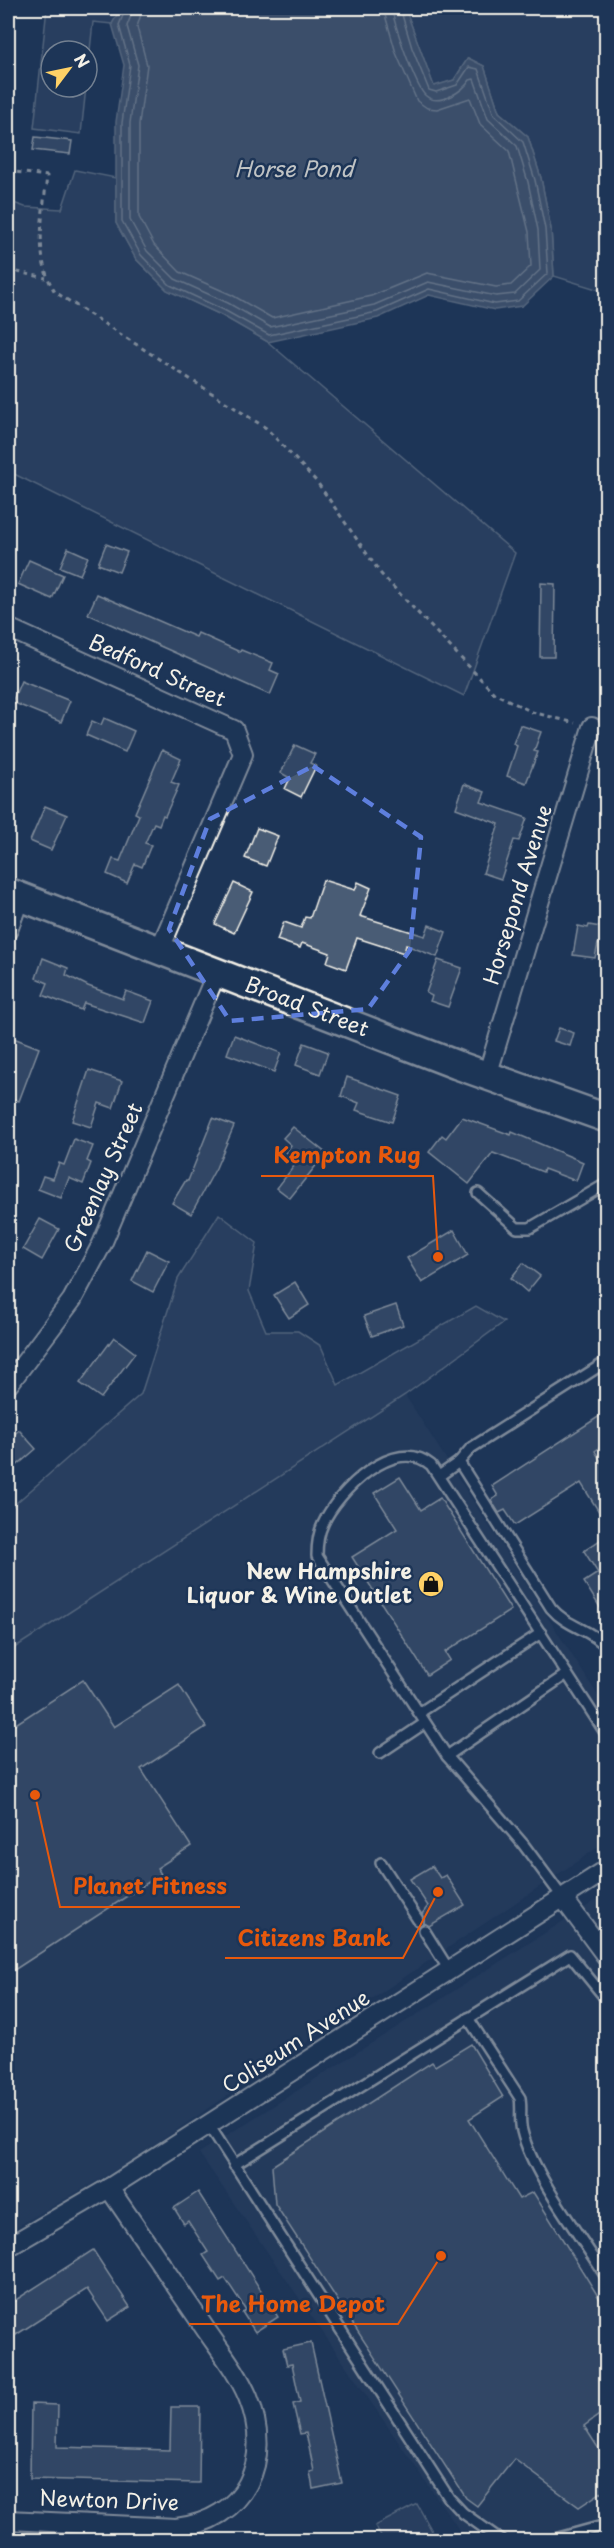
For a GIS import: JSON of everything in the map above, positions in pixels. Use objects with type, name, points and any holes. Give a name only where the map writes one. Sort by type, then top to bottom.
[{"type":"main road","name":"Broad Street","points":[[14,894],[216,974],[606,1118]]},
{"type":"street","name":"Bedford Street","points":[[8,628],[234,730],[243,754],[159,951]]},
{"type":"street","name":"Horsepond Avenue","points":[[488,1076],[592,727]]},
{"type":"street","points":[[8,930],[14,894]]},
{"type":"street","name":"Greenlay Street","points":[[8,1385],[72,1300],[102,1244],[216,974]]},
{"type":"street","name":"Coliseum Avenue","points":[[8,2247],[109,2188],[209,2125],[606,1870]]},
{"type":"street","points":[[563,1898],[606,1956]]},
{"type":"street","name":"Newton Drive","points":[[8,2520],[176,2528],[196,2526],[210,2520],[237,2500],[251,2478],[257,2461],[258,2440],[255,2419],[237,2377],[109,2188]]},
{"type":"lane","points":[[478,1193],[517,1228],[530,1228],[606,1184]]},
{"type":"lane","points":[[439,1476],[459,1462],[471,1448],[606,1362]]},
{"type":"lane","points":[[563,1898],[523,1844],[447,1756],[317,1556],[322,1525],[332,1508],[352,1484],[381,1464],[402,1456],[424,1459],[439,1476],[606,1734]]},
{"type":"lane","points":[[459,1462],[551,1608],[565,1622],[597,1637],[606,1646]]},
{"type":"lane","points":[[419,1713],[541,1633]]},
{"type":"lane","points":[[447,1756],[567,1674]]},
{"type":"lane","points":[[380,1753],[425,1723]]},
{"type":"lane","points":[[381,1863],[418,1920]]},
{"type":"lane","points":[[424,1929],[449,1970]]},
{"type":"lane","points":[[234,2165],[570,1955],[606,1999]]},
{"type":"lane","points":[[468,2018],[520,2098],[522,2112],[520,2127],[537,2169],[606,2277]]},
{"type":"lane","points":[[209,2125],[449,2498],[462,2513],[501,2541]]},
{"type":"lane","points":[[551,2541],[606,2525]]},
{"type":"path","points":[[8,171],[46,176],[41,250],[46,278],[55,292],[266,428],[317,482],[381,574],[494,693],[532,712],[592,727]]},
{"type":"path","points":[[8,270],[46,278]]},
{"type":"highlighted area","points":[[313,766],[421,837],[410,950],[368,1009],[230,1021],[169,929],[210,819]]},
{"type":"shaded area","points":[[47,8],[121,8],[112,24],[93,22],[91,39],[44,39]]},
{"type":"shaded area","points":[[405,8],[606,8],[606,292],[554,276],[551,229],[541,178],[528,137],[499,112],[484,66],[468,58],[454,80],[434,87]]},
{"type":"shaded area","points":[[39,82],[39,99],[85,99],[81,134],[34,128]]},
{"type":"shaded area","points":[[75,170],[116,178],[116,223],[136,259],[167,290],[221,315],[268,342],[515,553],[464,696],[8,471],[8,201],[25,207],[62,209]]},
{"type":"shaded area","points":[[219,1214],[257,1243],[249,1291],[266,1331],[298,1331],[321,1346],[338,1385],[476,1306],[504,1322],[405,1395],[8,1652],[8,1510],[141,1394],[178,1279]]},
{"type":"shaded area","points":[[405,1395],[606,1708],[606,1842],[123,2166],[8,2232],[8,1652]]},
{"type":"shaded area","points":[[606,1894],[606,2540],[466,2540],[199,2153]]},
{"type":"shaded area","points":[[417,2504],[437,2540],[383,2540],[375,2526]]},
{"type":"water","name":"Horse Pond","points":[[121,8],[405,8],[434,86],[454,80],[468,58],[484,66],[499,112],[528,137],[541,178],[551,229],[554,276],[522,306],[495,310],[429,295],[378,318],[268,342],[221,315],[167,290],[136,259],[116,223],[116,122],[124,65],[112,24]]},
{"type":"building","points":[[35,137],[72,141],[70,154],[33,150]]},
{"type":"building","points":[[106,544],[127,552],[119,572],[98,564]]},
{"type":"building","points":[[68,548],[88,557],[80,575],[60,567]]},
{"type":"building","points":[[29,560],[63,575],[52,599],[18,584]]},
{"type":"building","points":[[541,583],[555,584],[554,657],[540,657]]},
{"type":"building","points":[[97,594],[196,637],[198,633],[240,652],[241,650],[273,663],[270,670],[279,674],[270,695],[88,614]]},
{"type":"building","points":[[21,681],[70,701],[61,722],[12,702]]},
{"type":"building","points":[[104,718],[134,731],[125,752],[86,735],[92,721],[101,725]]},
{"type":"building","points":[[520,725],[541,732],[534,751],[538,752],[526,783],[507,776],[517,746],[513,744]]},
{"type":"building","points":[[295,745],[315,754],[310,763],[316,766],[301,797],[285,789],[290,778],[281,773]]},
{"type":"building","points":[[162,750],[181,759],[171,782],[179,785],[165,816],[163,815],[159,825],[154,823],[145,843],[151,845],[142,867],[135,864],[127,883],[107,874],[113,859],[120,861],[139,815],[135,813]]},
{"type":"building","points":[[464,784],[485,792],[481,802],[527,818],[519,841],[514,840],[501,879],[483,873],[499,824],[456,808]]},
{"type":"building","points":[[45,806],[67,815],[51,850],[30,841]]},
{"type":"building","points":[[257,828],[278,836],[266,866],[245,858]]},
{"type":"building","points":[[323,880],[355,890],[358,882],[371,888],[360,916],[425,936],[429,925],[446,932],[437,957],[406,945],[404,953],[357,938],[346,969],[327,962],[330,953],[302,943],[300,948],[277,940],[284,922],[301,928],[305,917],[310,918]]},
{"type":"building","points":[[234,883],[253,892],[234,933],[215,924]]},
{"type":"building","points":[[589,925],[606,928],[606,946],[598,944],[595,958],[573,955],[578,926],[588,928]]},
{"type":"building","points":[[43,958],[68,968],[66,975],[88,986],[123,999],[126,991],[153,1001],[145,1023],[84,1003],[81,1010],[43,995],[48,983],[36,978]]},
{"type":"building","points":[[438,960],[462,968],[448,1007],[430,1001],[432,996],[426,993]]},
{"type":"building","points":[[559,1028],[574,1033],[570,1046],[554,1041]]},
{"type":"building","points":[[234,1035],[281,1053],[274,1072],[227,1054]]},
{"type":"building","points":[[11,1037],[39,1048],[19,1101],[8,1097],[8,1045]]},
{"type":"building","points":[[304,1043],[328,1052],[320,1074],[296,1065]]},
{"type":"building","points":[[89,1070],[122,1081],[113,1108],[99,1103],[91,1127],[72,1121]]},
{"type":"building","points":[[347,1077],[401,1096],[392,1122],[356,1110],[359,1103],[341,1096]]},
{"type":"building","points":[[462,1117],[511,1135],[512,1132],[583,1162],[576,1181],[544,1169],[543,1172],[493,1153],[469,1184],[429,1152],[442,1135],[446,1138]]},
{"type":"building","points":[[213,1118],[234,1126],[216,1168],[191,1214],[172,1203],[186,1180],[188,1181]]},
{"type":"building","points":[[293,1127],[326,1153],[290,1198],[277,1188],[298,1161],[286,1152],[291,1145],[283,1138]]},
{"type":"building","points":[[74,1139],[93,1146],[87,1161],[91,1163],[83,1184],[69,1178],[61,1198],[38,1189],[43,1176],[53,1179],[59,1163],[64,1165]]},
{"type":"building","points":[[40,1219],[59,1229],[42,1260],[23,1249]]},
{"type":"building","points":[[454,1230],[468,1255],[422,1283],[407,1258]]},
{"type":"building","points":[[147,1250],[169,1261],[153,1292],[132,1281]]},
{"type":"building","points":[[523,1263],[540,1276],[527,1292],[511,1278]]},
{"type":"building","points":[[295,1282],[309,1305],[289,1318],[274,1295]]},
{"type":"building","points":[[396,1305],[403,1325],[372,1336],[364,1316]]},
{"type":"building","points":[[114,1337],[135,1353],[101,1398],[80,1383]]},
{"type":"building","points":[[606,1412],[606,1443],[595,1451],[606,1470],[606,1523],[581,1483],[515,1525],[505,1510],[499,1513],[491,1500],[498,1496],[492,1486]]},
{"type":"building","points":[[19,1430],[36,1449],[8,1473],[8,1440]]},
{"type":"building","name":"New Hampshire Liquor & Wine Outlet","points":[[400,1477],[421,1510],[440,1498],[511,1610],[445,1652],[450,1660],[427,1675],[352,1557],[397,1529],[374,1493]]},
{"type":"building","points":[[606,1536],[606,1617],[584,1582],[598,1573],[584,1551]]},
{"type":"building","points":[[83,1680],[114,1727],[179,1685],[206,1727],[141,1769],[191,1846],[157,1868],[161,1874],[8,1974],[8,1729]]},
{"type":"building","points":[[432,1866],[440,1878],[446,1875],[465,1905],[429,1926],[424,1923],[422,1914],[428,1906],[410,1879]]},
{"type":"building","points":[[471,2044],[503,2097],[469,2119],[519,2199],[533,2192],[606,2309],[606,2410],[584,2426],[606,2460],[606,2489],[579,2507],[514,2459],[477,2506],[466,2498],[275,2204],[272,2166],[432,2062],[435,2066]]},
{"type":"building","points":[[198,2192],[278,2317],[255,2332],[242,2312],[246,2310],[225,2278],[220,2281],[203,2255],[208,2252],[188,2221],[184,2224],[174,2208]]},
{"type":"building","points":[[93,2250],[130,2307],[108,2321],[87,2289],[8,2340],[8,2305]]},
{"type":"building","points":[[311,2343],[342,2483],[313,2489],[310,2472],[314,2471],[306,2433],[300,2434],[293,2404],[300,2402],[292,2364],[287,2365],[283,2349]]},
{"type":"building","points":[[31,2404],[58,2405],[57,2447],[170,2450],[171,2407],[200,2407],[199,2483],[30,2479]]},
{"type":"place","name":"Kempton Rug","points":[[438,1257]]},
{"type":"place","name":"New Hampshire Liquor & Wine Outlet","points":[[431,1584]]},
{"type":"place","name":"Planet Fitness","points":[[35,1795]]},
{"type":"place","name":"Citizens Bank","points":[[438,1892]]},
{"type":"place","name":"The Home Depot","points":[[441,2256]]}]
